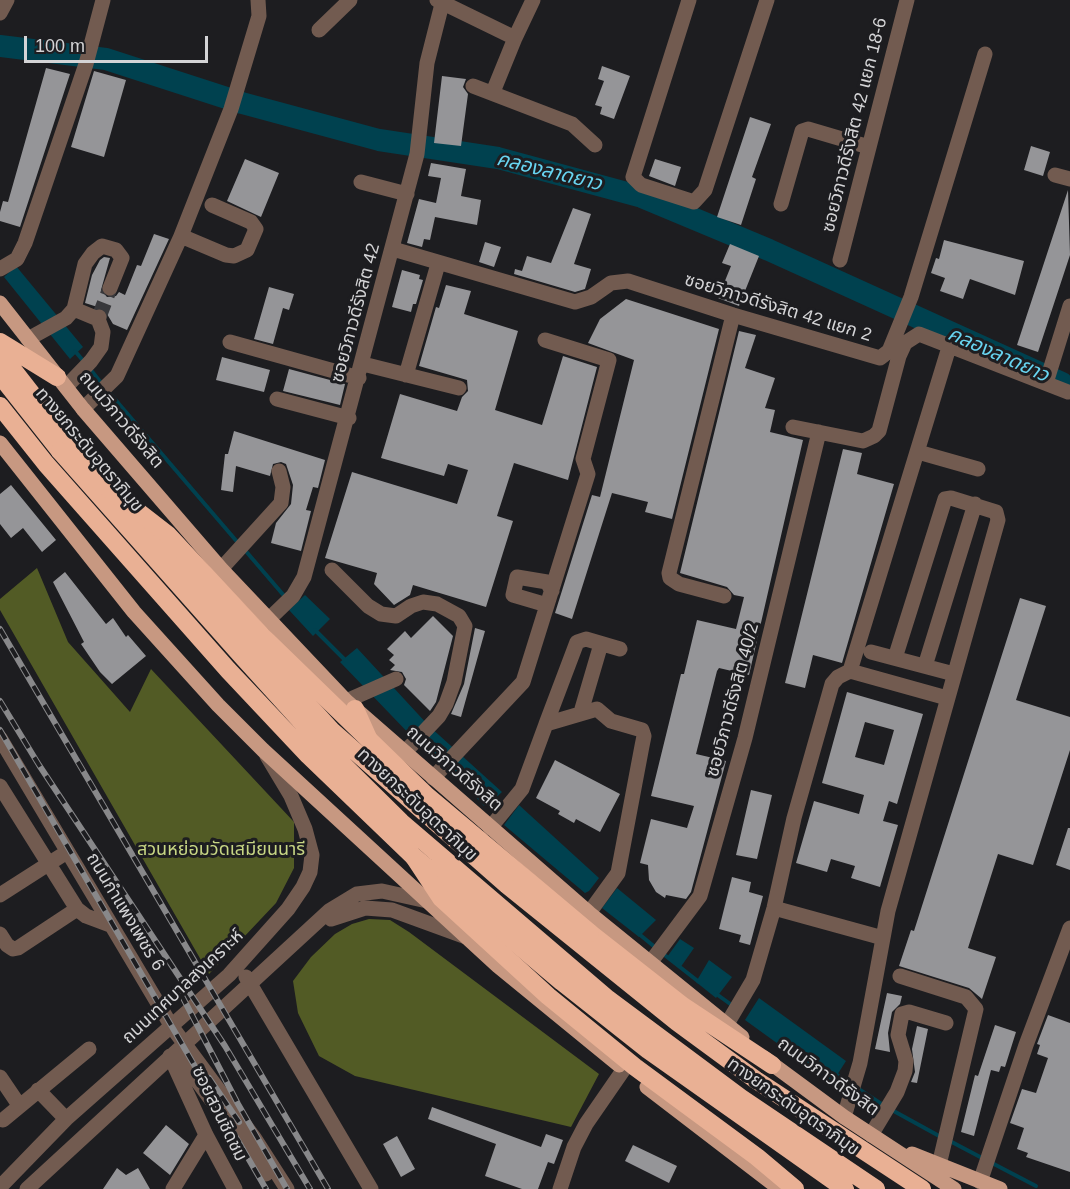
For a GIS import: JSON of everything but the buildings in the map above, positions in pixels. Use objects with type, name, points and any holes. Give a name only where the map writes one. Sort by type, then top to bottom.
[{"type":"highway","points":[[0,342],[62,382]]},
{"type":"highway","points":[[0,353],[70,443],[253,647],[332,731],[385,775],[507,885],[636,991],[756,1080],[922,1189]]},
{"type":"highway","name":"ทางยกระดับอุตราภิมุข","points":[[0,375],[60,451],[249,664],[320,741],[401,822],[608,999],[741,1098],[876,1189]]},
{"type":"highway","name":"ทางยกระดับอุตราภิมุข","points":[[0,406],[46,464],[228,670],[308,756],[414,857],[561,982],[631,1036],[845,1189]]},
{"type":"highway","points":[[0,414],[99,532],[304,763],[464,910],[557,983],[732,1113],[827,1189]]},
{"type":"highway","points":[[60,451],[167,534],[262,636],[418,788],[590,933],[683,1006],[772,1065]]},
{"type":"highway","points":[[350,705],[385,775]]},
{"type":"highway","points":[[414,857],[441,898],[548,996],[795,1189]]},
{"type":"main road","name":"ถนนวิภาวดีรังสิต","points":[[0,303],[83,409],[221,569],[267,621],[350,705],[433,778],[496,823],[589,913],[654,958],[772,1065],[844,1117],[954,1189]]},
{"type":"main road","points":[[0,443],[134,612],[218,705],[263,750],[534,998],[780,1189]]},
{"type":"main road","points":[[874,1137],[1000,1189]]},
{"type":"street","points":[[0,13],[7,0]]},
{"type":"street","points":[[0,269],[15,260],[29,233],[88,57],[104,0]]},
{"type":"street","points":[[83,409],[112,382],[181,236],[231,109],[259,16],[258,0]]},
{"type":"street","points":[[319,30],[350,0]]},
{"type":"street","points":[[493,92],[533,0]]},
{"type":"street","points":[[689,0],[633,177],[641,185],[694,202],[705,190],[767,0]]},
{"type":"street","name":"ซอยวิภาวดีรังสิต 42 แยก 18-6","points":[[840,260],[907,0]]},
{"type":"street","points":[[441,1],[515,38]]},
{"type":"street","name":"ซอยวิภาวดีรังสิต 42","points":[[267,621],[289,600],[304,578],[407,194],[418,147],[427,63],[441,1]]},
{"type":"street","name":"ซอยวิภาวดีรังสิต 42 แยก 2","points":[[393,249],[438,264],[575,302],[591,297],[611,283],[628,280],[733,315],[876,358],[889,351],[911,297],[985,54]]},
{"type":"street","points":[[473,86],[572,124],[594,145]]},
{"type":"street","points":[[781,204],[802,132],[808,129],[869,147]]},
{"type":"street","points":[[361,182],[407,194]]},
{"type":"street","points":[[181,236],[226,255],[234,256],[247,250],[256,230],[250,222],[212,205]]},
{"type":"street","points":[[28,339],[61,320],[74,309],[85,264],[93,252],[102,246],[116,250],[122,258],[110,288]]},
{"type":"street","points":[[406,375],[438,264]]},
{"type":"street","points":[[1047,380],[1070,306]]},
{"type":"street","points":[[62,382],[87,365],[101,347],[103,332],[98,318],[74,309]]},
{"type":"street","points":[[724,596],[679,584],[670,578],[669,573],[733,315]]},
{"type":"street","points":[[793,427],[863,441],[874,436],[879,431],[899,356],[906,342],[919,333],[1047,380],[1068,392]]},
{"type":"street","points":[[433,778],[523,682],[588,474],[582,459],[610,362],[606,357],[545,340]]},
{"type":"street","points":[[230,342],[361,371],[406,375],[459,388]]},
{"type":"street","points":[[850,671],[950,344]]},
{"type":"street","points":[[277,399],[348,418]]},
{"type":"street","name":"ซอยวิภาวดีรังสิต 40/2","points":[[654,958],[700,896],[748,727],[819,432]]},
{"type":"street","points":[[918,452],[978,469]]},
{"type":"street","points":[[221,569],[281,502],[283,487],[279,471]]},
{"type":"street","points":[[844,1117],[860,1063],[883,938],[947,698],[998,520],[996,512],[975,504],[951,498],[945,499],[895,658]]},
{"type":"street","points":[[926,666],[975,504]]},
{"type":"street","points":[[332,570],[368,606],[381,614],[396,616],[411,606],[423,602],[437,604],[459,616],[465,626],[454,682],[446,704],[404,753]]},
{"type":"street","points":[[496,823],[516,798],[526,780],[577,642],[586,639],[620,649]]},
{"type":"street","points":[[581,712],[601,644]]},
{"type":"street","points":[[872,652],[954,674]]},
{"type":"street","points":[[727,1024],[751,987],[774,908],[794,818],[828,695],[838,677],[850,671],[947,698]]},
{"type":"street","points":[[350,705],[367,692],[392,681]]},
{"type":"street","points":[[546,724],[597,709],[611,721],[642,730],[644,736],[618,873],[589,913]]},
{"type":"street","name":"ถนนกำแพงเพชร 6","points":[[0,738],[172,1027],[176,1051],[276,1189]]},
{"type":"street","name":"ถนนเทศบาลสงเคราะห์","points":[[0,1187],[66,1119],[238,967],[288,909],[310,872],[312,855],[305,829],[291,795],[263,750]]},
{"type":"street","points":[[0,786],[76,909],[86,916],[110,925]]},
{"type":"street","points":[[0,895],[67,852]]},
{"type":"street","points":[[27,1189],[329,911],[357,894],[395,893],[427,901]]},
{"type":"street","points":[[300,936],[337,916],[365,908],[407,914],[466,937]]},
{"type":"street","points":[[774,908],[883,938]]},
{"type":"street","points":[[0,934],[7,945],[13,949],[18,948],[76,909]]},
{"type":"street","points":[[980,1182],[1070,928]]},
{"type":"street","points":[[238,967],[250,983],[371,1189]]},
{"type":"street","points":[[900,976],[966,997],[976,1009],[939,1165]]},
{"type":"street","points":[[874,1137],[897,1092],[906,1061],[898,1035],[902,1014],[909,1012],[946,1023]]},
{"type":"street","points":[[3,1120],[89,1048]]},
{"type":"street","name":"ถนนกำแพงเพชร 6","points":[[176,1051],[255,1139],[287,1189]]},
{"type":"street","name":"ซอยสวนชิดชม","points":[[176,1051],[206,1135],[235,1189]]},
{"type":"street","points":[[560,1189],[574,1147],[586,1124],[624,1069]]},
{"type":"street","points":[[0,1077],[20,1105]]},
{"type":"street","points":[[38,1090],[66,1119]]},
{"type":"street","points":[[173,1189],[206,1135]]},
{"type":"green space","name":"สวนหย่อมวัดเสมียนนารี","points":[[37,568],[68,642],[130,712],[151,669],[294,822],[294,868],[276,903],[209,974],[0,610],[0,599]]},
{"type":"green space","points":[[369,919],[390,920],[409,932],[599,1074],[571,1127],[355,1076],[319,1056],[298,1013],[293,981],[311,957],[335,934],[352,924]]},
{"type":"water","points":[[16,266],[83,347],[70,359],[4,277]]},
{"type":"water","points":[[305,595],[330,619],[313,636],[289,610]]},
{"type":"water","points":[[357,648],[429,726],[502,792],[484,806],[446,765],[416,741],[340,662]]},
{"type":"water","points":[[519,805],[599,878],[589,891],[585,893],[504,825]]},
{"type":"water","points":[[617,888],[656,920],[639,937],[602,908]]},
{"type":"water","points":[[680,939],[694,948],[680,968],[667,957]]},
{"type":"water","points":[[709,960],[732,977],[716,998],[696,982]]},
{"type":"water","points":[[759,998],[846,1061],[832,1083],[745,1020]]},
{"type":"waterway","name":"คลองลาดยาว","points":[[0,46],[106,59],[242,103],[379,140],[498,158],[642,197],[769,250],[1062,383]]},
{"type":"waterway","points":[[75,351],[85,363]]},
{"type":"waterway","points":[[90,369],[102,384]]},
{"type":"waterway","points":[[107,390],[239,544]]},
{"type":"waterway","points":[[244,549],[286,598]]},
{"type":"waterway","points":[[315,630],[346,661]]},
{"type":"waterway","points":[[639,934],[656,948]]},
{"type":"waterway","points":[[662,953],[699,982]]},
{"type":"waterway","points":[[715,993],[733,1006]]},
{"type":"waterway","points":[[834,1073],[850,1084]]},
{"type":"waterway","points":[[857,1088],[883,1105]]},
{"type":"waterway","points":[[890,1109],[941,1137]]},
{"type":"waterway","points":[[948,1140],[984,1159]]},
{"type":"waterway","points":[[990,1162],[1036,1186]]},
{"type":"tunnel","points":[[99,317],[110,288]]},
{"type":"railway","points":[[0,629],[328,1189]]},
{"type":"railway","points":[[0,701],[39,765],[225,1046],[310,1189]]},
{"type":"railway","points":[[0,730],[266,1189]]},
{"type":"railway","points":[[181,994],[238,1104],[287,1189]]},
{"type":"railway","points":[[209,1078],[239,1122]]}]
